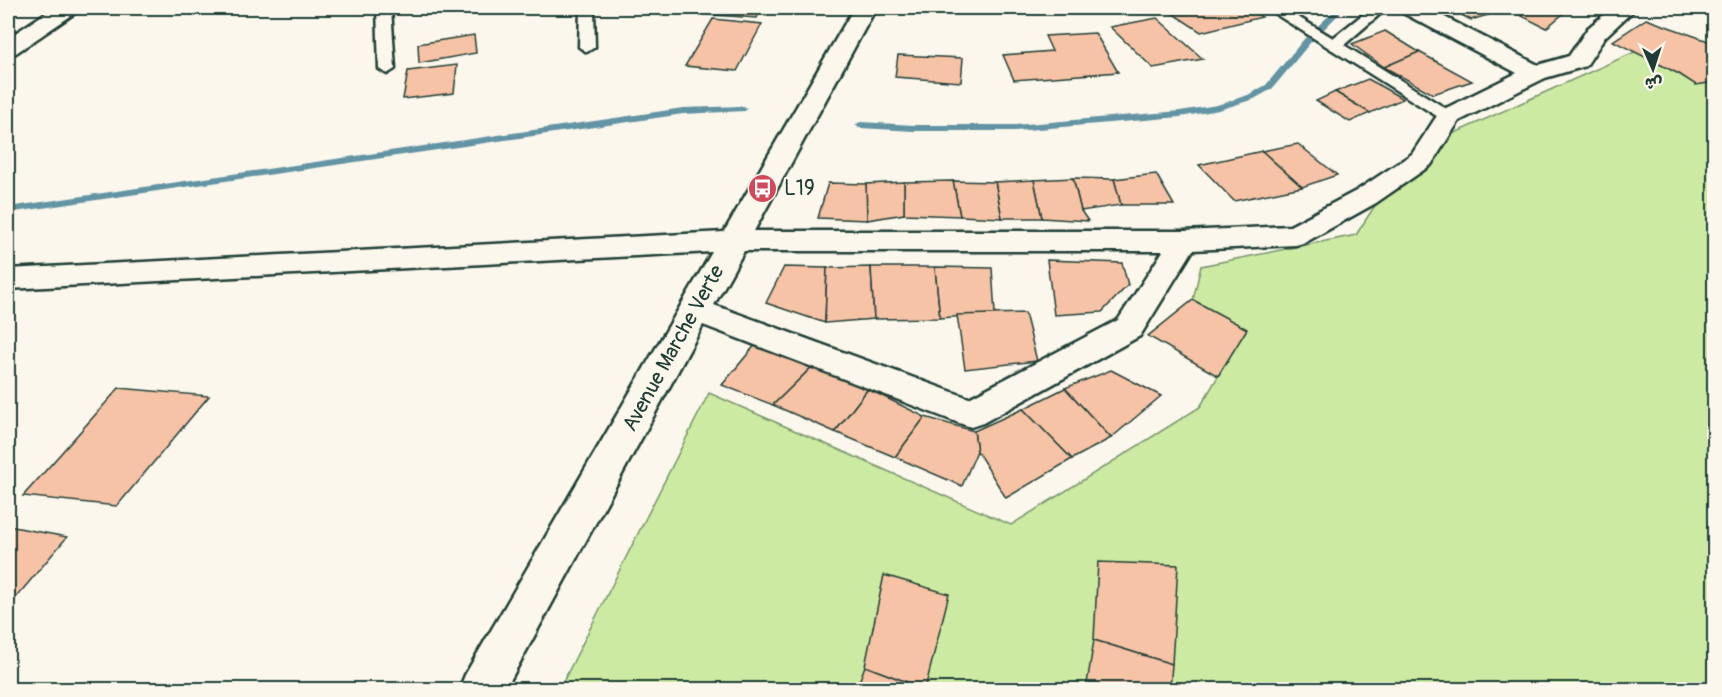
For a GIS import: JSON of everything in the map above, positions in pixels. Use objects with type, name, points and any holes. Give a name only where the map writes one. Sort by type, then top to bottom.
[{"type":"street","points":[[8,48],[67,8]]},
{"type":"street","name":"Avenue Marche Verte","points":[[481,690],[865,8]]},
{"type":"street","points":[[1411,8],[1536,73]]},
{"type":"street","points":[[8,279],[733,241],[1184,242],[1296,235],[1366,196],[1422,159],[1449,116],[1536,73],[1578,61],[1596,33],[1624,8]]},
{"type":"street","points":[[694,310],[971,413],[1129,328],[1184,242]]},
{"type":"lane","points":[[384,8],[387,69]]},
{"type":"lane","points":[[587,8],[587,47]]},
{"type":"lane","points":[[1273,8],[1449,116]]},
{"type":"lane","points":[[1331,42],[1380,8]]},
{"type":"green space","points":[[1641,49],[1714,82],[1714,689],[559,690],[709,393],[1011,525],[1200,407],[1246,329],[1193,300],[1201,266],[1356,235],[1408,154]]},
{"type":"building","points":[[704,8],[761,8],[757,18],[701,14]]},
{"type":"building","points":[[1164,8],[1248,8],[1262,17],[1201,32]]},
{"type":"building","points":[[1448,8],[1506,8],[1508,9],[1471,20]]},
{"type":"building","points":[[1506,8],[1563,8],[1569,9],[1546,28]]},
{"type":"building","points":[[1157,18],[1203,59],[1153,68],[1110,27]]},
{"type":"building","points":[[713,19],[762,24],[737,71],[685,66]]},
{"type":"building","points":[[1646,19],[1714,43],[1714,82],[1696,85],[1613,41]]},
{"type":"building","points":[[1385,31],[1419,52],[1384,67],[1352,44]]},
{"type":"building","points":[[1095,33],[1118,72],[1014,80],[1003,55],[1052,51],[1045,36]]},
{"type":"building","points":[[474,35],[476,53],[419,63],[418,44]]},
{"type":"building","points":[[1419,52],[1472,81],[1433,94],[1384,67]]},
{"type":"building","points":[[898,55],[963,58],[961,82],[895,77]]},
{"type":"building","points":[[457,65],[454,93],[403,99],[408,71]]},
{"type":"building","points":[[1368,79],[1403,99],[1370,113],[1335,92]]},
{"type":"building","points":[[1335,92],[1370,113],[1350,122],[1316,101]]},
{"type":"building","points":[[1298,144],[1337,175],[1302,187],[1262,151]]},
{"type":"building","points":[[1262,151],[1302,187],[1234,201],[1199,165]]},
{"type":"building","points":[[1156,174],[1174,205],[1121,205],[1114,179]]},
{"type":"building","points":[[1073,178],[1114,179],[1121,205],[1081,211]]},
{"type":"building","points":[[1073,178],[1081,211],[1088,221],[1042,218],[1034,180]]},
{"type":"building","points":[[1034,180],[1042,218],[1002,218],[995,182]]},
{"type":"building","points":[[953,181],[995,182],[1002,218],[960,216]]},
{"type":"building","points":[[953,181],[960,216],[904,214],[904,182]]},
{"type":"building","points":[[904,182],[904,214],[867,220],[866,184]]},
{"type":"building","points":[[828,183],[866,184],[867,220],[818,218]]},
{"type":"building","points":[[1047,260],[1122,263],[1128,285],[1102,312],[1054,315]]},
{"type":"building","points":[[784,267],[827,268],[825,323],[766,303]]},
{"type":"building","points":[[871,267],[874,319],[825,323],[827,268]]},
{"type":"building","points":[[871,267],[935,267],[940,318],[874,319]]},
{"type":"building","points":[[935,267],[992,268],[995,314],[940,318]]},
{"type":"building","points":[[1193,300],[1247,329],[1218,376],[1148,336]]},
{"type":"building","points":[[1025,313],[1037,361],[965,369],[957,315]]},
{"type":"building","points":[[756,344],[812,367],[773,405],[722,385]]},
{"type":"building","points":[[812,367],[868,389],[835,432],[773,405]]},
{"type":"building","points":[[1111,370],[1161,396],[1111,438],[1065,388]]},
{"type":"building","points":[[119,388],[209,396],[117,506],[23,496]]},
{"type":"building","points":[[1065,388],[1111,438],[1072,459],[1023,409]]},
{"type":"building","points":[[868,389],[925,417],[895,457],[835,432]]},
{"type":"building","points":[[1023,409],[1072,459],[1006,498],[977,451],[974,431]]},
{"type":"building","points":[[925,417],[974,431],[977,451],[962,486],[895,457]]},
{"type":"building","points":[[8,526],[67,537],[8,607]]},
{"type":"building","points":[[1098,562],[1178,565],[1172,664],[1094,640]]},
{"type":"building","points":[[884,575],[949,594],[925,689],[865,666]]},
{"type":"building","points":[[1094,640],[1172,664],[1170,690],[1086,690]]},
{"type":"building","points":[[865,666],[925,689],[856,690]]},
{"type":"waterway","points":[[860,125],[914,128],[1015,128],[1180,114],[1219,107],[1251,97],[1269,87],[1307,41],[1341,8]]},
{"type":"waterway","points":[[8,210],[683,111],[742,109]]},
{"type":"place","name":"L19","points":[[763,188]]}]
